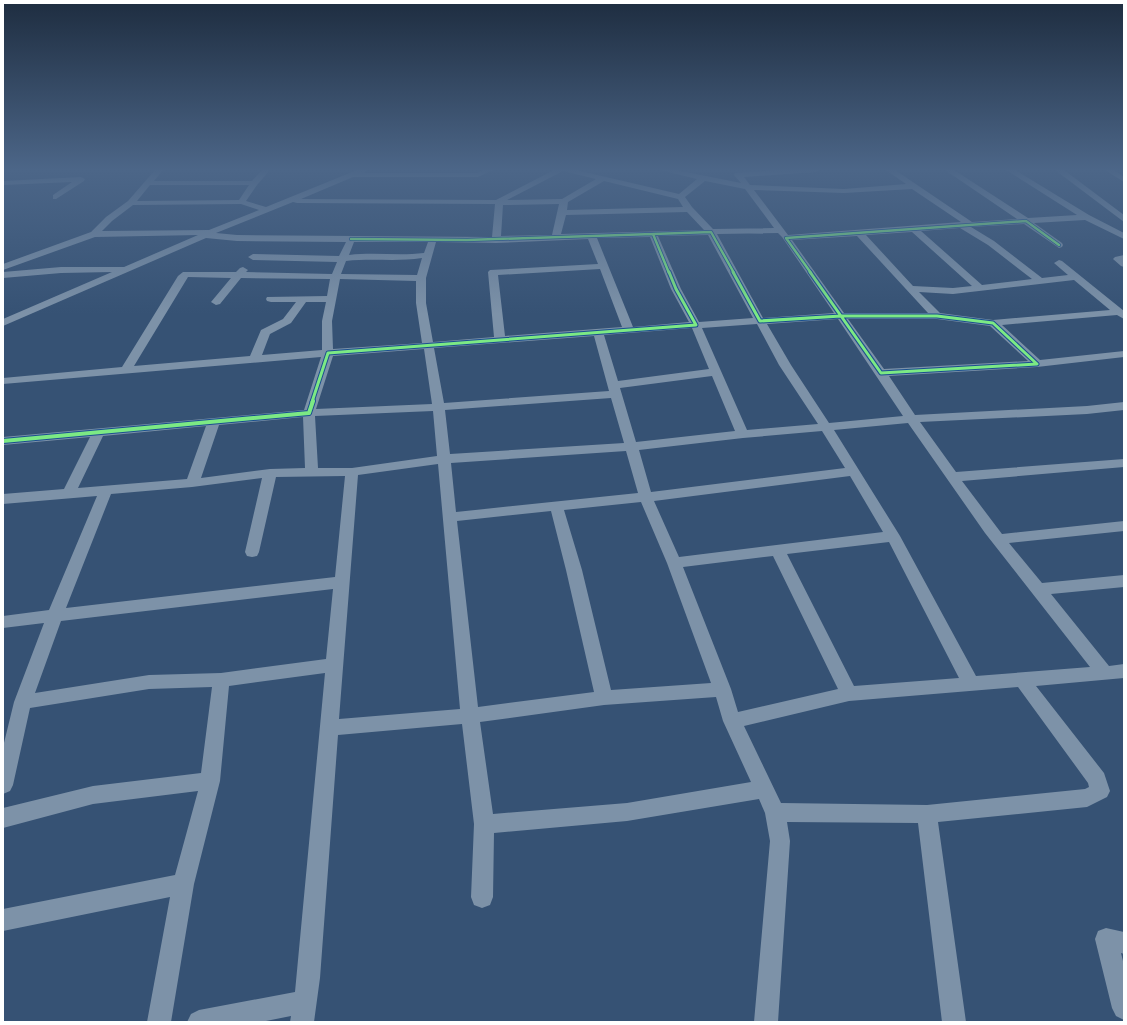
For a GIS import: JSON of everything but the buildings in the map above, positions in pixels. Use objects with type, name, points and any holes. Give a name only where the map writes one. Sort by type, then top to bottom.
[{"type":"street","points":[[94,234],[111,218]]},
{"type":"street","points":[[3,323],[249,218]]},
{"type":"street","points":[[496,240],[498,218]]},
{"type":"street","points":[[556,238],[561,218]]},
{"type":"street","points":[[697,218],[711,232],[785,365],[854,471],[893,536],[972,684]]},
{"type":"street","points":[[771,218],[911,419],[998,539],[1105,673]]},
{"type":"street","points":[[956,218],[1040,281]]},
{"type":"street","points":[[1020,218],[1059,245]]},
{"type":"street","points":[[786,238],[1076,218]]},
{"type":"street","points":[[1088,218],[1124,236]]},
{"type":"street","points":[[914,229],[980,288]]},
{"type":"street","points":[[3,267],[94,234],[210,234],[266,238],[496,240],[780,230]]},
{"type":"street","points":[[653,234],[676,289],[696,325],[743,434]]},
{"type":"street","points":[[860,234],[910,289],[937,316]]},
{"type":"street","points":[[592,237],[629,331]]},
{"type":"street","points":[[216,302],[253,258],[266,238]]},
{"type":"street","points":[[312,472],[309,413],[328,353],[327,321],[336,275],[352,239]]},
{"type":"street","points":[[433,239],[422,278],[421,303],[439,407],[470,716],[484,824],[482,897]]},
{"type":"street","points":[[57,248],[52,263],[61,270]]},
{"type":"street","points":[[253,258],[343,259],[364,256],[412,257],[428,255]]},
{"type":"street","points":[[1124,258],[1118,259],[1124,264]]},
{"type":"street","points":[[1059,263],[1121,314]]},
{"type":"street","points":[[500,340],[493,272],[604,266]]},
{"type":"street","points":[[3,275],[61,270],[128,269]]},
{"type":"street","points":[[126,370],[183,276],[190,274],[336,275],[422,278]]},
{"type":"street","points":[[910,289],[954,291],[1076,277]]},
{"type":"street","points":[[271,299],[331,299]]},
{"type":"street","points":[[255,360],[265,332],[287,321],[303,299]]},
{"type":"street","points":[[3,381],[428,345],[839,316],[937,316],[993,323],[1121,314]]},
{"type":"street","points":[[993,323],[1037,364]]},
{"type":"street","points":[[598,333],[646,497],[674,562],[722,689],[732,721],[778,826],[766,1022]]},
{"type":"street","points":[[881,374],[1037,364],[1124,354]]},
{"type":"street","points":[[3,441],[309,413],[439,407],[614,389],[716,372]]},
{"type":"street","points":[[3,499],[192,483],[270,473],[352,472],[444,459],[631,447],[743,434],[911,419],[1087,410],[1124,406]]},
{"type":"street","points":[[192,483],[214,422]]},
{"type":"street","points":[[68,494],[99,432]]},
{"type":"street","points":[[953,477],[1124,463]]},
{"type":"street","points":[[450,517],[646,497],[854,471]]},
{"type":"street","points":[[199,1022],[304,1012],[309,978],[334,665],[352,472]]},
{"type":"street","points":[[252,552],[270,473]]},
{"type":"street","points":[[3,785],[23,702],[55,615],[106,490]]},
{"type":"street","points":[[556,506],[574,570],[604,698]]},
{"type":"street","points":[[998,539],[1124,526]]},
{"type":"street","points":[[674,562],[893,536]]},
{"type":"street","points":[[777,550],[849,694]]},
{"type":"street","points":[[1038,589],[1124,581]]},
{"type":"street","points":[[3,622],[342,582]]},
{"type":"street","points":[[23,702],[149,682],[221,680],[334,665]]},
{"type":"street","points":[[732,721],[849,694],[1124,671]]},
{"type":"street","points":[[159,1022],[184,884],[210,781],[221,680]]},
{"type":"street","points":[[778,826],[927,814],[1087,798],[1100,791],[1097,779],[1022,680]]},
{"type":"street","points":[[329,728],[470,716],[604,698],[722,689]]},
{"type":"street","points":[[3,818],[93,795],[210,781]]},
{"type":"street","points":[[484,824],[627,812],[763,789]]},
{"type":"street","points":[[927,814],[954,1022]]},
{"type":"street","points":[[3,920],[184,884]]},
{"type":"street","points":[[1124,943],[1106,939],[1124,1008]]},
{"type":"cycle path","points":[[653,234],[711,232],[760,321],[839,316],[937,316],[993,323],[1037,364],[881,373],[786,238],[1026,221],[1059,245]]},
{"type":"cycle path","points":[[3,441],[309,413],[328,353],[696,325],[676,289],[653,234],[467,240],[351,239]]}]
